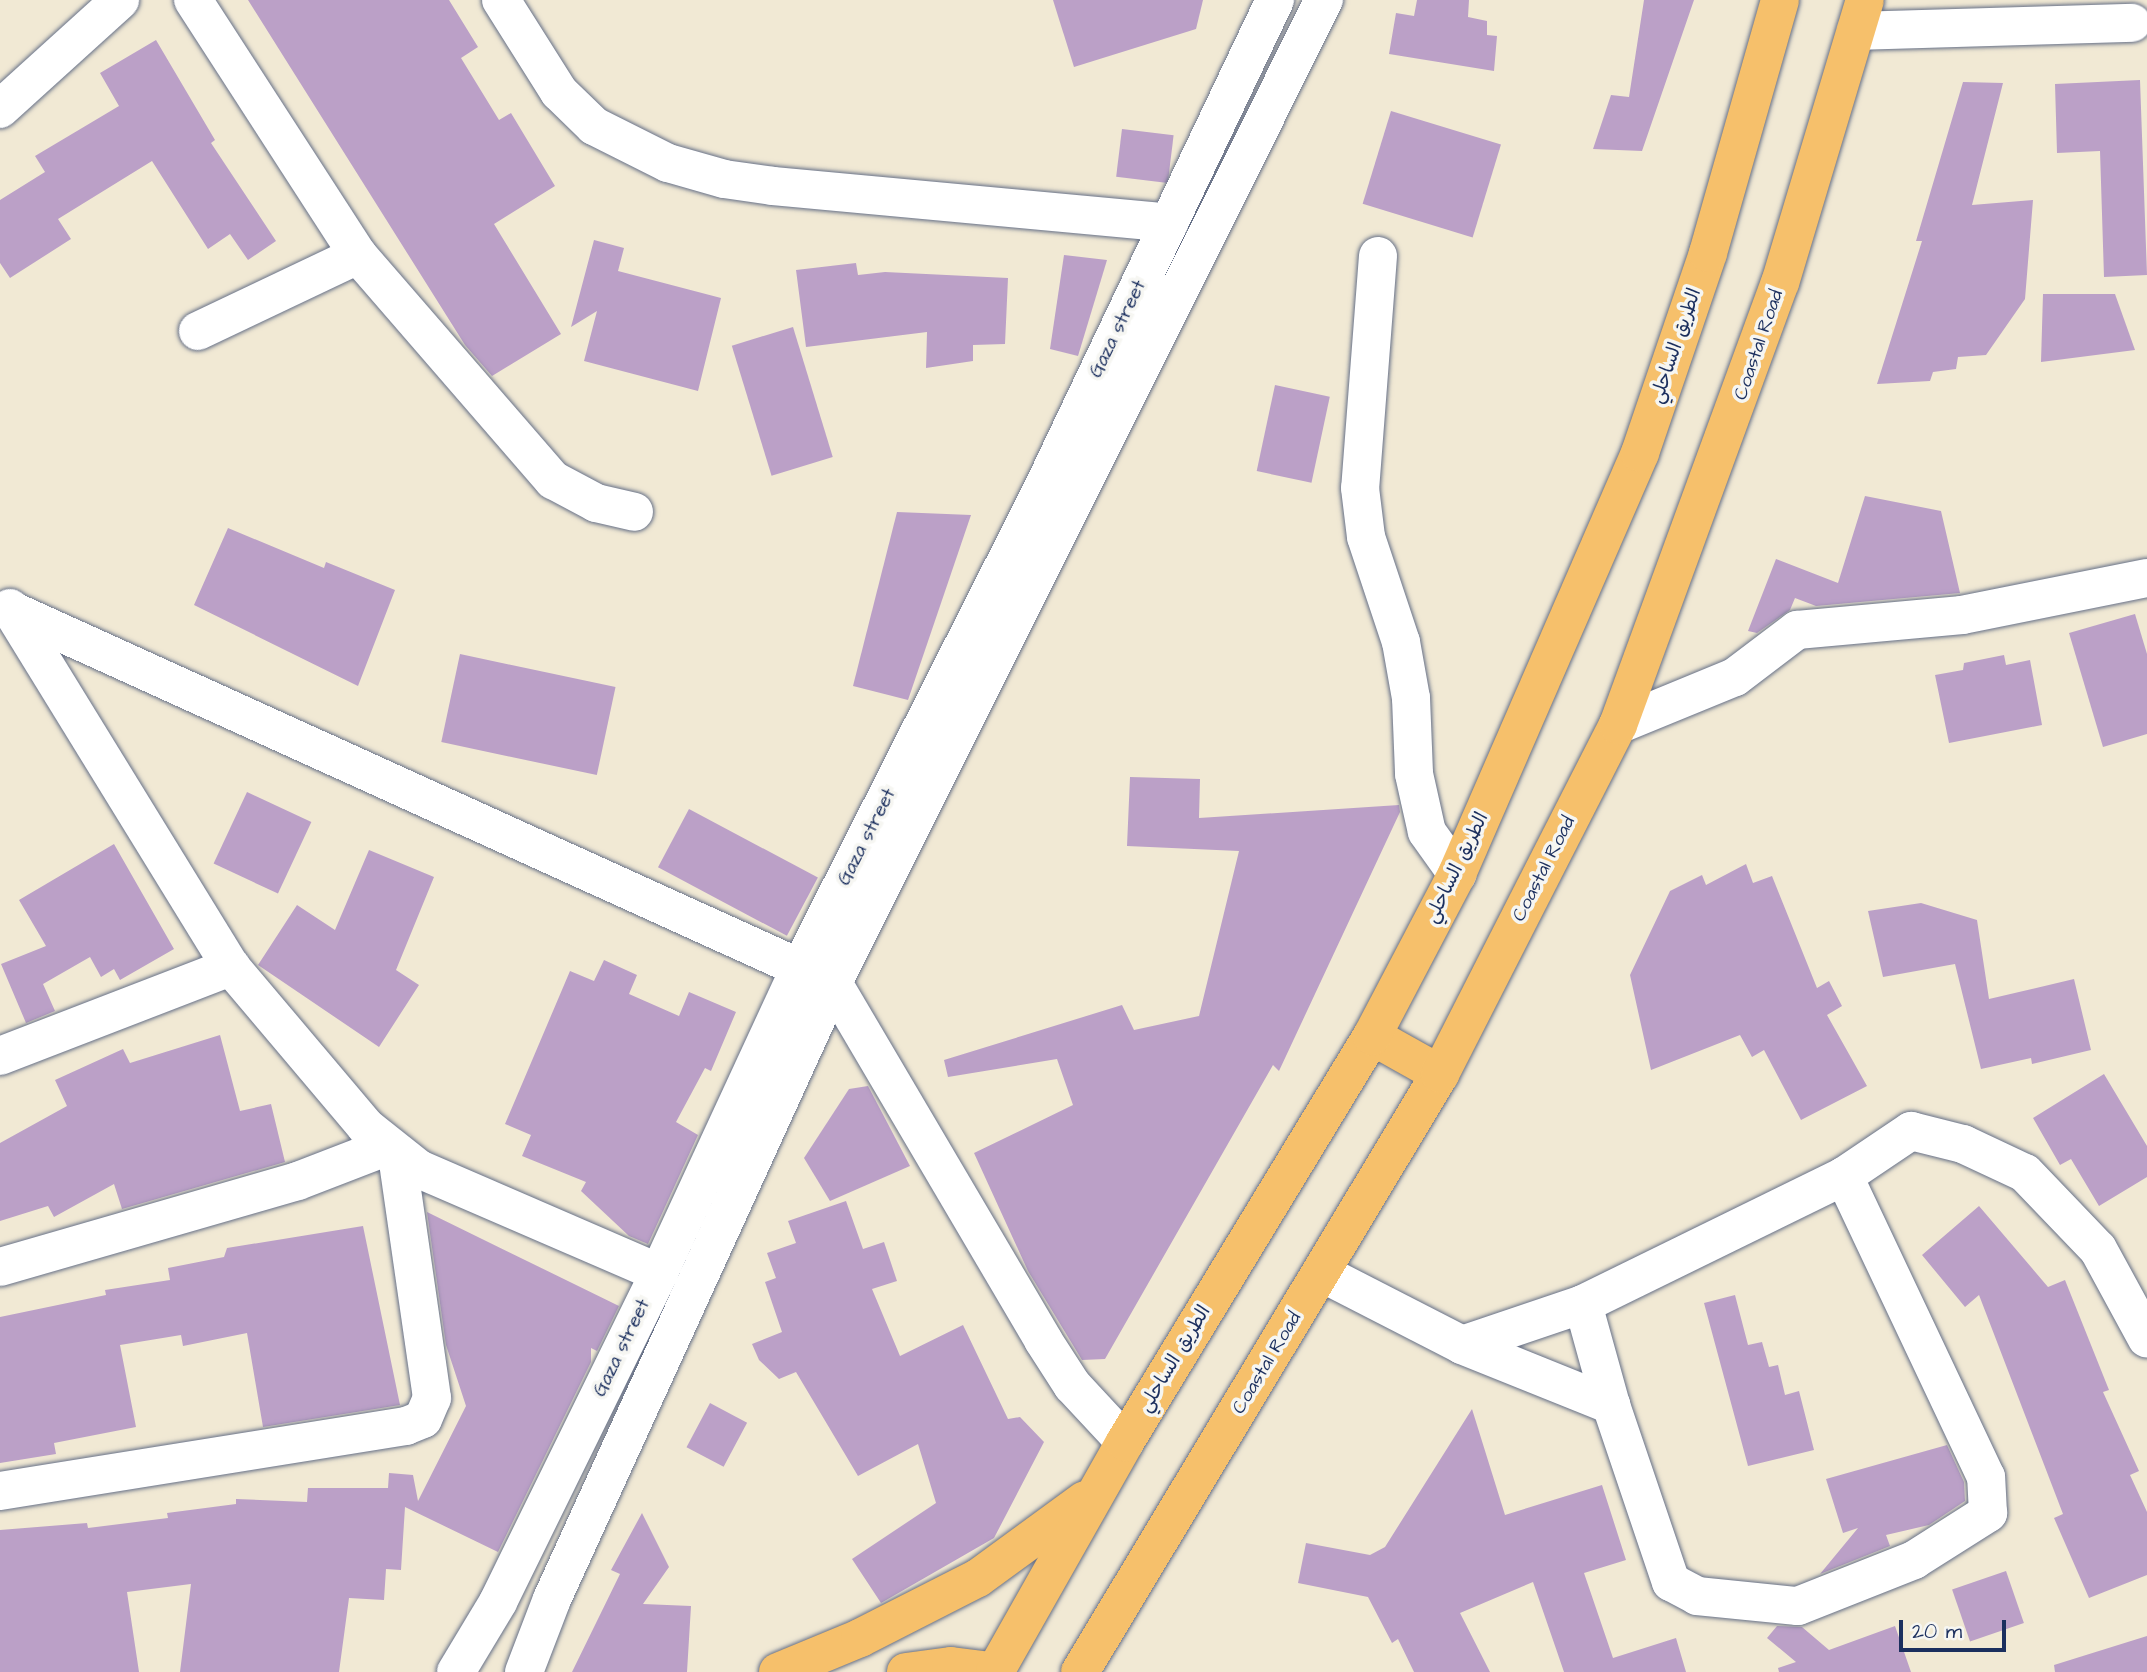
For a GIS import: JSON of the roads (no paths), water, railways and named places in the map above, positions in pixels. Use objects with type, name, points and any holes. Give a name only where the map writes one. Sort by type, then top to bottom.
[{"type":"main road","name":"الطريق الساحلي","points":[[995,1672],[1095,1492],[1372,1035],[1457,874],[1640,453],[1708,253],[1780,0]]},
{"type":"main road","name":"Coastal Road","points":[[1080,1672],[1440,1074],[1618,724],[1780,283],[1860,16]]},
{"type":"main road","points":[[1372,1035],[1440,1074]]},
{"type":"main road","points":[[778,1672],[860,1638],[978,1578],[1095,1492]]},
{"type":"main road","points":[[905,1672],[951,1666],[995,1672]]},
{"type":"street","points":[[0,109],[120,0]]},
{"type":"street","points":[[193,0],[358,255],[554,480],[596,503],[634,512]]},
{"type":"street","points":[[501,0],[559,92],[594,126],[668,163],[724,180],[773,186],[1169,223]]},
{"type":"street","name":"Gaza street","points":[[456,1672],[498,1602],[659,1273],[1324,0]]},
{"type":"street","points":[[1267,8],[1290,69]]},
{"type":"street","name":"Gaza street","points":[[524,1672],[552,1599],[816,976],[1267,8]]},
{"type":"street","points":[[1860,16],[2132,23]]},
{"type":"street","points":[[198,331],[358,255]]},
{"type":"street","points":[[1378,256],[1360,488],[1366,537],[1401,642],[1411,698],[1414,774],[1427,832],[1457,874]]},
{"type":"street","points":[[1618,724],[1735,677],[1797,630],[1962,615],[2147,578]]},
{"type":"street","points":[[6,601],[816,976],[1072,1385],[1125,1442]]},
{"type":"street","points":[[6,601],[230,967],[392,1151],[659,1273]]},
{"type":"street","points":[[0,1056],[230,967]]},
{"type":"street","points":[[1462,1345],[1583,1304],[1844,1176],[1911,1130],[1963,1144],[2025,1173],[2098,1249],[2147,1339]]},
{"type":"street","points":[[0,1267],[392,1151]]},
{"type":"street","points":[[0,1491],[406,1426],[423,1419],[432,1398],[392,1151]]},
{"type":"street","points":[[1583,1304],[1611,1405],[1658,1552],[1671,1582],[1684,1592],[1798,1606],[1914,1560],[1988,1513],[1986,1477],[1844,1176]]},
{"type":"street","points":[[1322,1273],[1462,1345],[1611,1405]]}]
